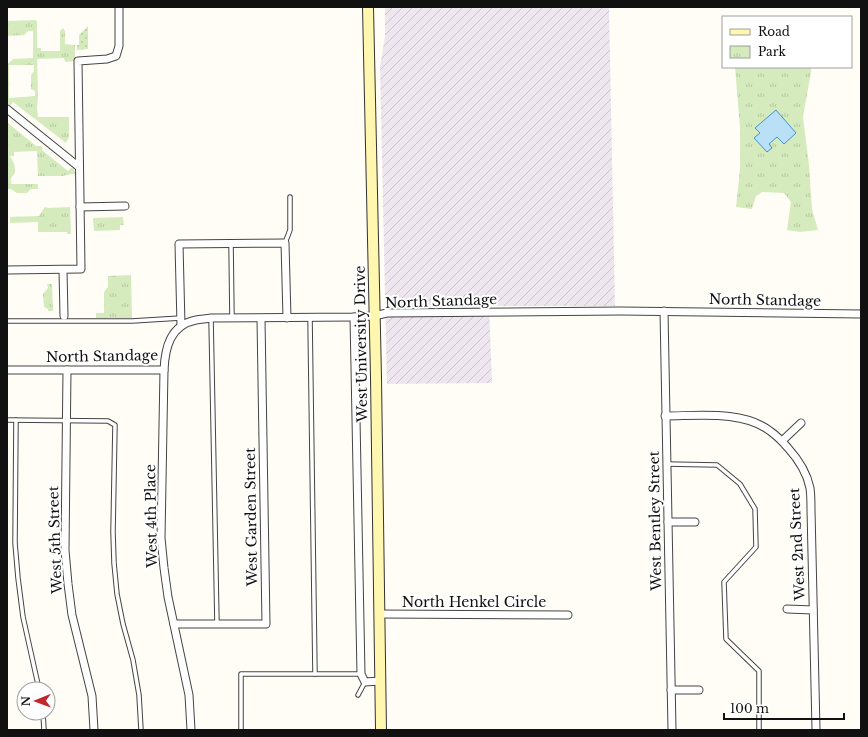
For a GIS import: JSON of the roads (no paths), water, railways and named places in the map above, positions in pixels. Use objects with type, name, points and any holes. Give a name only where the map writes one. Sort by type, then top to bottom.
[{"type":"main road","name":"West University Drive","points":[[368,7],[381,730]]},
{"type":"street","points":[[7,270],[81,269],[78,61],[107,60],[116,56],[119,46],[119,7]]},
{"type":"street","points":[[7,109],[79,167]]},
{"type":"street","points":[[80,207],[125,206]]},
{"type":"street","points":[[181,321],[179,244],[285,243],[286,318]]},
{"type":"street","points":[[63,270],[64,316]]},
{"type":"street","name":"North Standage","points":[[7,370],[164,370],[165,353],[169,340],[181,321],[211,318],[261,319],[354,317],[387,314],[598,311],[861,314]]},
{"type":"street","name":"West Bentley Street","points":[[664,311],[672,730]]},
{"type":"street","name":"West University Drive","points":[[354,317],[361,674],[365,682]]},
{"type":"street","name":"West Garden Street","points":[[174,624],[266,624],[261,319]]},
{"type":"street","name":"West 5th Street","points":[[67,370],[66,550],[68,584],[72,615],[92,696],[94,730]]},
{"type":"street","name":"West 4th Place","points":[[164,370],[161,538],[168,597],[189,694],[191,730]]},
{"type":"street","name":"West 2nd Street","points":[[665,416],[735,417],[753,422],[770,430],[782,441],[795,455],[803,468],[810,488],[816,730]]},
{"type":"street","points":[[782,441],[800,423]]},
{"type":"street","points":[[668,522],[695,522]]},
{"type":"street","points":[[787,610],[813,610]]},
{"type":"street","name":"North Henkel Circle","points":[[379,614],[568,615]]},
{"type":"street","points":[[365,682],[380,681]]},
{"type":"street","points":[[671,690],[699,690]]},
{"type":"lane","points":[[285,243],[290,230],[290,197]]},
{"type":"lane","points":[[231,243],[232,318]]},
{"type":"lane","points":[[211,318],[217,624]]},
{"type":"lane","points":[[310,318],[315,674]]},
{"type":"lane","points":[[7,321],[181,321]]},
{"type":"lane","points":[[7,420],[108,421],[114,425],[114,563],[123,624],[133,660],[140,695],[141,730]]},
{"type":"lane","points":[[16,420],[15,543],[17,571],[23,617],[37,681]]},
{"type":"lane","points":[[666,464],[717,465],[740,484],[755,509],[756,547],[724,582],[726,639],[759,671],[760,730]]},
{"type":"lane","points":[[241,730],[241,674],[361,674]]},
{"type":"lane","points":[[358,695],[365,682]]},
{"type":"water","points":[[776,110],[796,133],[784,144],[777,137],[769,144],[772,148],[767,152],[754,138],[760,133],[755,128]]}]
